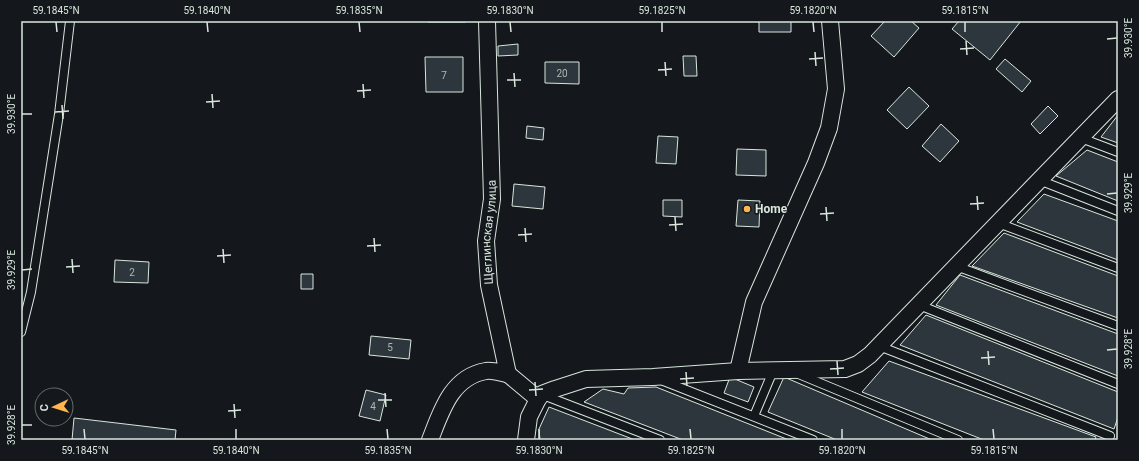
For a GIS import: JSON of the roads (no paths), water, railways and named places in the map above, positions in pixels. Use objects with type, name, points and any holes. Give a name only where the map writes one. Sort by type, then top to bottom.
[{"type":"street","name":"Щеглинская улица","points":[[486,21],[492,199],[486,242],[489,284],[508,374]]},
{"type":"street","points":[[738,371],[754,302],[816,163],[829,128],[836,89],[830,21]]},
{"type":"street","points":[[526,440],[529,417],[540,397],[555,389],[586,379],[653,377],[738,371],[845,369],[858,364],[879,346],[1118,99]]},
{"type":"street","points":[[430,440],[440,413],[452,390],[471,375],[487,371],[508,374],[540,397]]},
{"type":"lane","points":[[21,332],[30,292],[59,114],[70,21]]},
{"type":"lane","points":[[1081,138],[1118,152]]},
{"type":"lane","points":[[1039,180],[1118,211]]},
{"type":"lane","points":[[998,223],[1118,268]]},
{"type":"lane","points":[[956,266],[1118,326]]},
{"type":"lane","points":[[919,305],[1118,384]]},
{"type":"lane","points":[[879,346],[1110,436]]},
{"type":"lane","points":[[754,416],[773,371]]},
{"type":"lane","points":[[790,371],[958,440]]},
{"type":"lane","points":[[653,377],[814,440]]},
{"type":"lane","points":[[540,397],[660,440]]},
{"type":"place","name":"Home","points":[[747,209]]}]
